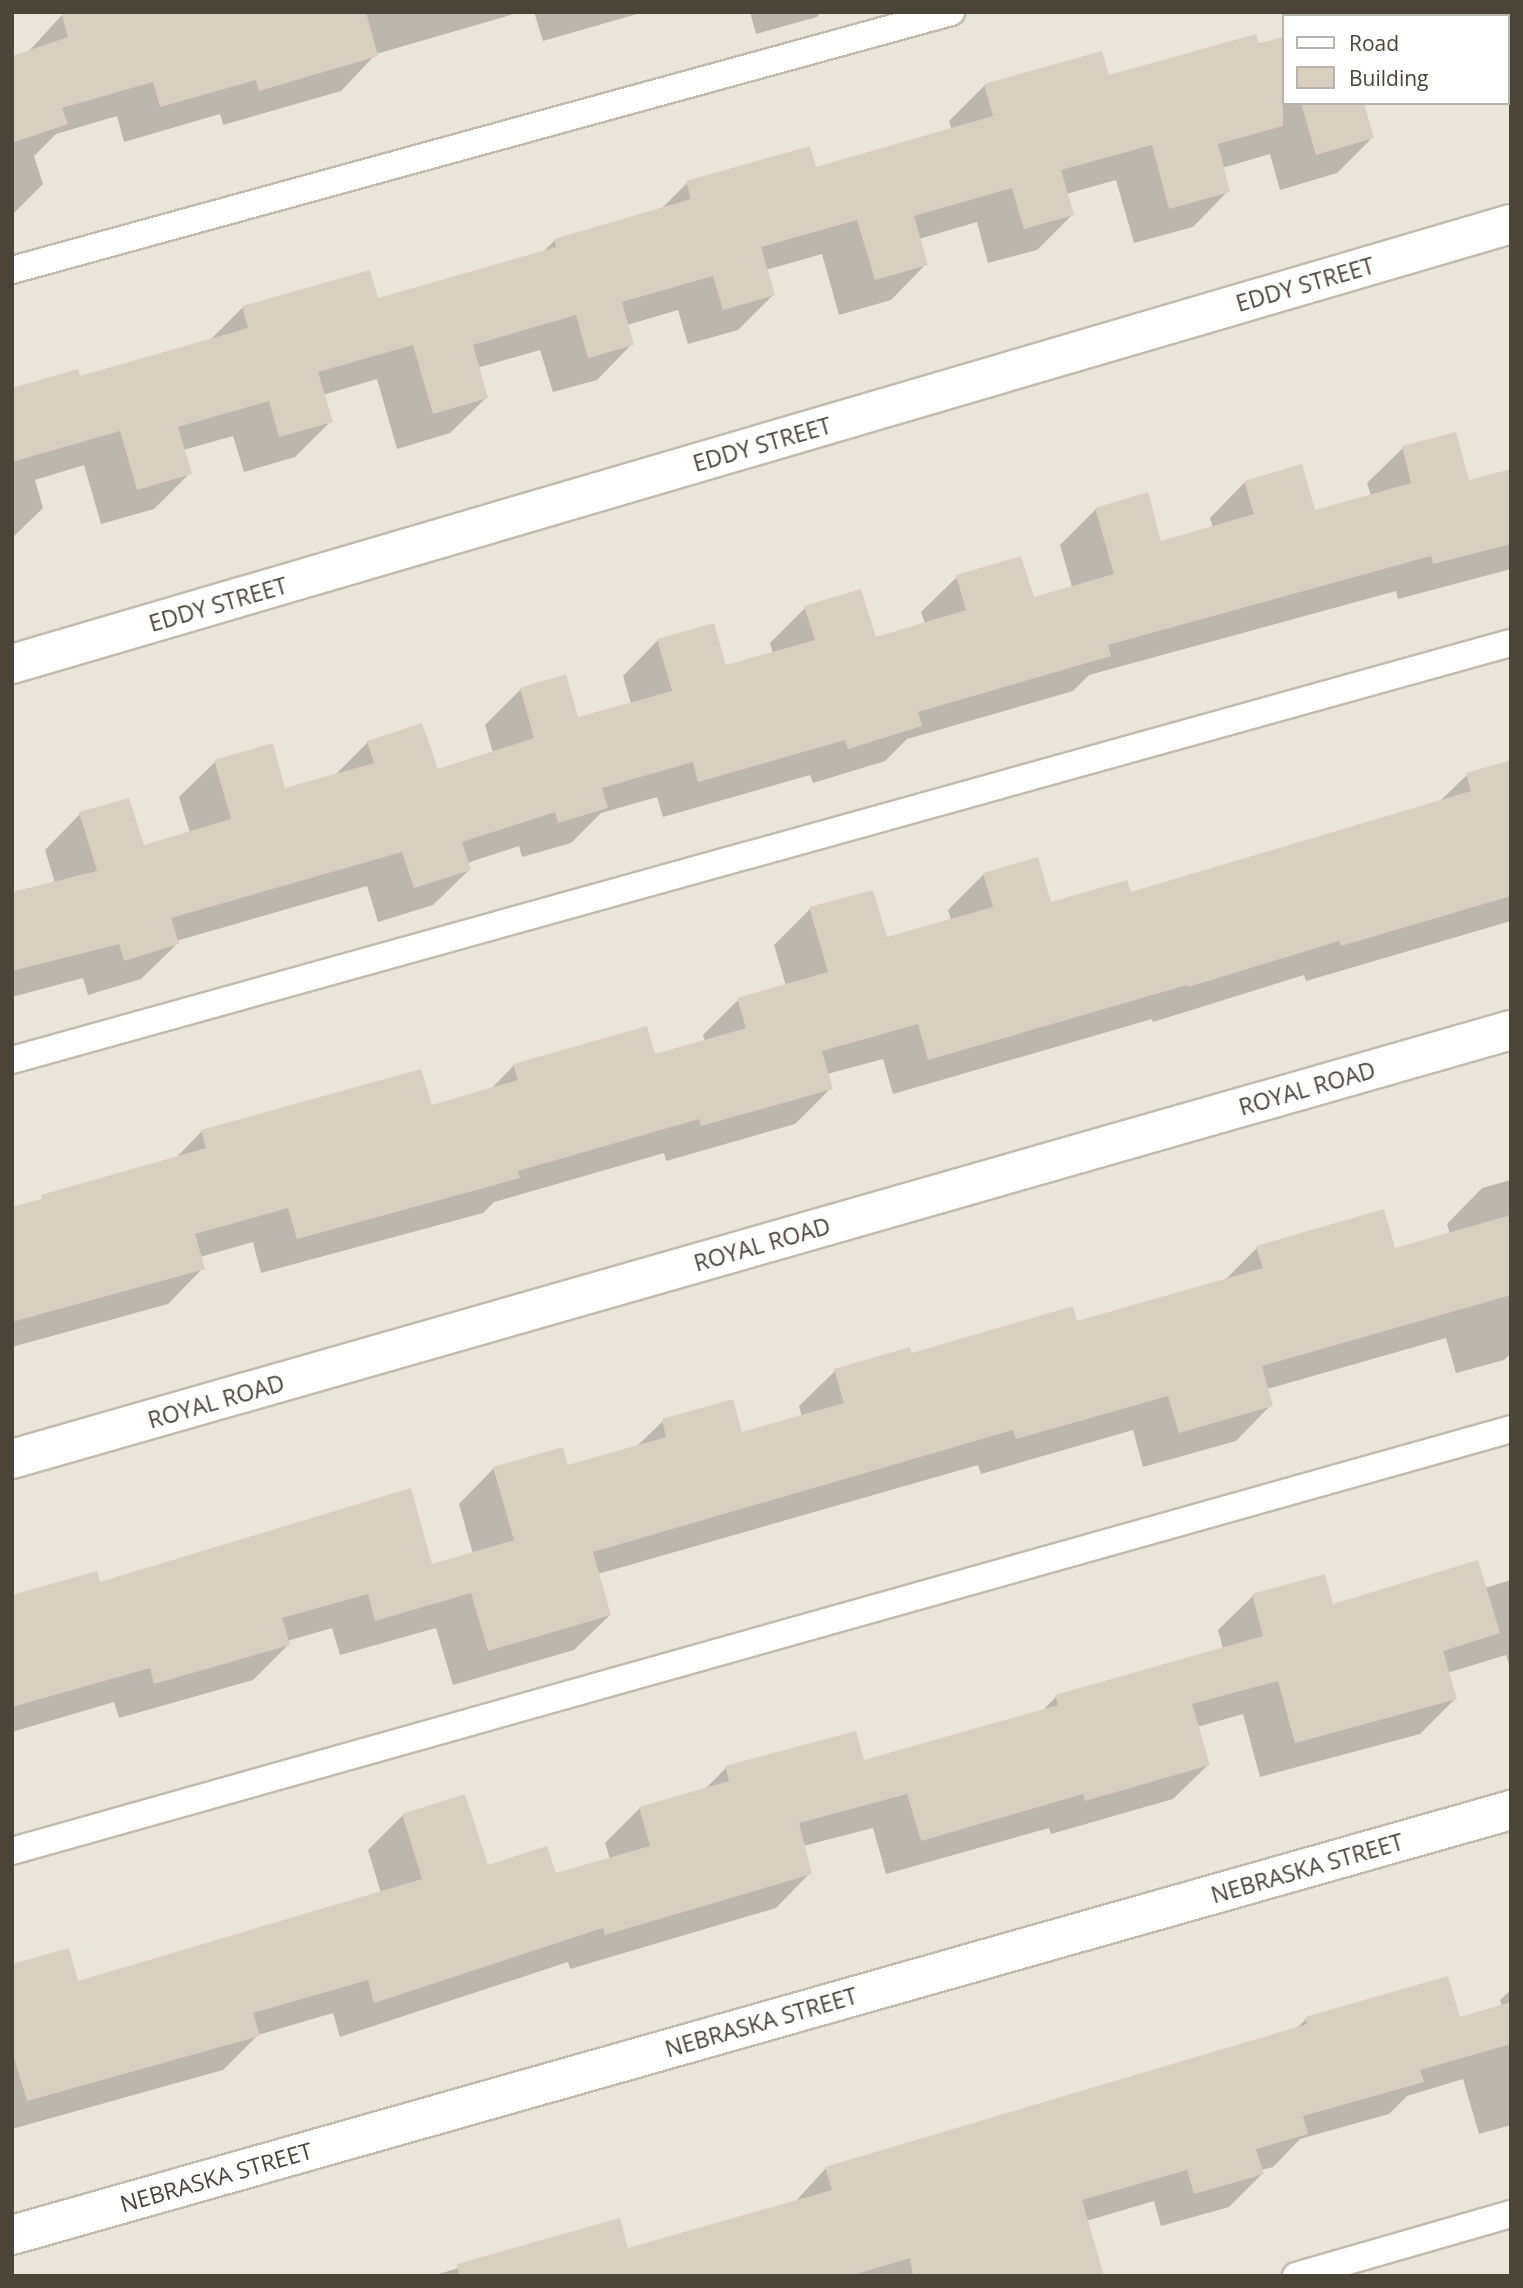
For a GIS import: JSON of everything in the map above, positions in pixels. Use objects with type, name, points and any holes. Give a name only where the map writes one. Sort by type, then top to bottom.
[{"type":"street","name":"EDDY STREET","points":[[12,664],[1511,224]]},
{"type":"street","name":"ROYAL ROAD","points":[[12,1459],[1511,1030]]},
{"type":"street","name":"NEBRASKA STREET","points":[[12,2235],[1511,1810]]},
{"type":"lane","points":[[12,270],[951,12]]},
{"type":"lane","points":[[12,1059],[1511,643]]},
{"type":"lane","points":[[12,1851],[1511,1429]]},
{"type":"lane","points":[[1296,2276],[1511,2214]]},
{"type":"shaded area","points":[[12,12],[1511,12],[1511,2276],[12,2276]]},
{"type":"building","points":[[61,12],[366,12],[378,56],[259,91],[256,80],[160,107],[153,82],[62,108],[68,124],[12,143],[12,56],[68,37]]},
{"type":"building","points":[[1256,34],[1259,44],[1282,37],[1283,126],[1218,144],[1230,192],[1169,209],[1152,145],[1061,170],[1074,215],[1024,229],[1012,188],[914,216],[928,265],[875,280],[857,220],[761,247],[775,295],[723,310],[713,276],[622,302],[634,345],[588,358],[576,315],[473,345],[488,398],[433,414],[413,345],[318,372],[333,422],[279,437],[269,401],[178,427],[192,474],[137,490],[120,431],[12,462],[12,388],[78,369],[80,376],[248,328],[242,306],[370,270],[378,298],[556,247],[554,239],[691,199],[686,181],[810,146],[816,167],[993,116],[984,84],[1102,51],[1109,75]]},
{"type":"building","points":[[1302,105],[1365,105],[1374,138],[1316,155]]},
{"type":"building","points":[[1456,432],[1469,480],[1511,469],[1511,544],[1433,564],[1431,556],[1108,645],[1111,656],[918,712],[922,726],[848,749],[845,740],[698,782],[693,762],[602,788],[608,808],[558,823],[555,812],[462,842],[471,870],[414,888],[402,852],[171,918],[179,944],[124,961],[119,944],[12,971],[12,892],[97,871],[79,812],[129,798],[144,845],[231,819],[214,760],[273,743],[285,788],[374,763],[367,741],[422,723],[438,769],[534,738],[520,688],[566,674],[578,717],[672,691],[657,639],[714,623],[726,665],[815,640],[804,606],[861,589],[876,637],[966,610],[956,575],[1021,556],[1034,597],[1114,574],[1095,508],[1148,492],[1161,541],[1254,514],[1244,481],[1302,464],[1315,510],[1411,483],[1402,446]]},
{"type":"building","points":[[1511,760],[1511,896],[1341,946],[1339,941],[1188,987],[1187,985],[928,1060],[918,1024],[822,1051],[833,1089],[701,1126],[699,1119],[518,1171],[520,1178],[297,1239],[288,1208],[195,1234],[205,1269],[12,1322],[12,1207],[42,1199],[41,1195],[206,1148],[201,1130],[421,1069],[432,1105],[518,1080],[513,1064],[647,1026],[655,1054],[746,1028],[737,998],[828,972],[809,907],[873,890],[887,937],[993,907],[983,873],[1038,857],[1051,902],[1127,880],[1131,892],[1471,791],[1466,773]]},
{"type":"building","points":[[1384,1209],[1395,1248],[1511,1215],[1511,1295],[1262,1366],[1273,1406],[1179,1433],[1168,1396],[1016,1439],[1013,1430],[593,1552],[611,1615],[488,1651],[471,1593],[375,1621],[368,1594],[282,1618],[290,1645],[154,1684],[150,1668],[12,1707],[12,1595],[97,1571],[100,1582],[411,1488],[432,1564],[514,1540],[493,1467],[563,1447],[568,1465],[666,1437],[662,1419],[733,1399],[742,1432],[844,1403],[834,1369],[910,1347],[912,1353],[1073,1306],[1077,1321],[1263,1268],[1256,1246]]},
{"type":"building","points":[[1478,1560],[1500,1633],[1443,1651],[1457,1699],[1295,1743],[1278,1681],[1192,1704],[1210,1765],[1085,1801],[1083,1794],[921,1841],[907,1794],[799,1823],[812,1874],[605,1935],[603,1928],[374,2003],[368,1980],[253,2013],[260,2036],[27,2101],[12,2051],[12,1964],[69,1948],[78,1981],[422,1879],[402,1814],[465,1794],[488,1865],[547,1846],[556,1873],[650,1846],[639,1807],[729,1781],[725,1766],[856,1731],[864,1760],[1058,1705],[1055,1695],[1263,1636],[1252,1594],[1325,1574],[1333,1604]]},
{"type":"building","points":[[1448,1976],[1460,2017],[1511,2002],[1511,2044],[1420,2070],[1424,2082],[1303,2116],[1308,2134],[1256,2149],[1264,2174],[1194,2194],[1187,2170],[1082,2200],[1104,2276],[913,2276],[910,2258],[850,2276],[459,2276],[457,2264],[620,2218],[628,2248],[832,2190],[825,2167],[1307,2024],[1305,2017]]}]
